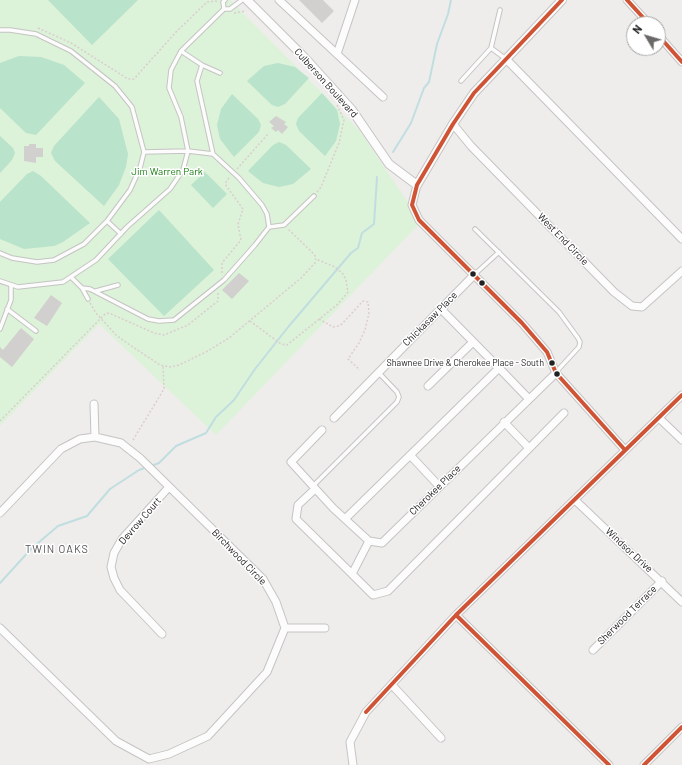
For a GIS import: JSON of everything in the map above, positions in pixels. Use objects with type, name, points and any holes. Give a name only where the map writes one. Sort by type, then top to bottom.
[{"type":"street","name":"Culberson Boulevard","points":[[247,0],[304,57],[352,110],[389,164],[417,185]]},
{"type":"street","points":[[279,0],[383,97]]},
{"type":"street","points":[[337,54],[355,0]]},
{"type":"street","points":[[562,0],[474,93],[453,124],[417,185],[413,194],[412,205],[419,220],[475,274],[522,323],[547,352],[556,373],[625,450]]},
{"type":"street","points":[[628,0],[641,16]]},
{"type":"street","points":[[666,44],[682,62]]},
{"type":"street","points":[[506,59],[682,239]]},
{"type":"street","name":"West End Circle","points":[[453,124],[471,146],[603,281],[632,306],[642,306],[682,271]]},
{"type":"street","name":"Chickasaw Place","points":[[334,418],[475,274]]},
{"type":"street","points":[[441,309],[528,398]]},
{"type":"street","points":[[428,386],[473,342]]},
{"type":"street","points":[[345,519],[499,368]]},
{"type":"street","name":"Cherokee Place","points":[[369,542],[382,543],[528,398],[556,373]]},
{"type":"street","points":[[353,765],[350,742],[366,712],[456,615],[682,395]]},
{"type":"street","points":[[94,404],[95,437]]},
{"type":"street","points":[[314,487],[298,505],[296,519],[372,595],[388,591],[564,413]]},
{"type":"street","points":[[659,418],[682,440]]},
{"type":"street","points":[[504,422],[529,448]]},
{"type":"street","points":[[322,430],[291,462],[369,542],[352,574]]},
{"type":"street","name":"Birchwood Circle","points":[[0,513],[61,449],[80,440],[95,437],[121,443],[140,458],[263,580],[276,602],[285,628]]},
{"type":"street","points":[[410,456],[439,486]]},
{"type":"street","name":"Devrow Court","points":[[162,634],[120,590],[114,578],[112,567],[114,553],[122,539],[170,487]]},
{"type":"street","name":"Windsor Drive","points":[[575,500],[662,580],[682,602]]},
{"type":"street","name":"Sherwood Terrace","points":[[593,650],[662,580]]},
{"type":"street","points":[[456,615],[609,765]]},
{"type":"street","points":[[0,628],[116,741],[151,762],[208,736],[267,672],[285,628],[324,628]]},
{"type":"street","points":[[392,685],[441,738]]},
{"type":"street","points":[[644,765],[682,727]]},
{"type":"lane","points":[[224,9],[223,2],[225,0]]},
{"type":"lane","points":[[0,281],[18,287],[63,282],[96,260],[121,234],[170,189],[183,170],[188,151],[181,117],[170,88],[171,70],[181,51],[224,9],[230,9],[242,0]]},
{"type":"lane","points":[[461,81],[491,48],[500,10]]},
{"type":"lane","points":[[0,30],[36,34],[71,51],[115,86],[132,107],[144,152],[140,168],[130,190],[107,222],[84,244],[54,260],[37,262],[12,258],[0,253]]},
{"type":"lane","points":[[491,48],[506,59]]},
{"type":"lane","points":[[181,51],[202,65],[220,73]]},
{"type":"lane","points":[[202,65],[197,81],[213,154]]},
{"type":"lane","points":[[82,288],[95,291],[148,319],[167,322],[174,320],[220,283],[256,245],[269,227],[267,214],[262,205],[233,172],[213,154],[188,151],[144,152]]},
{"type":"lane","points":[[269,227],[284,225],[314,196]]},
{"type":"lane","points":[[107,222],[121,234]]},
{"type":"lane","points":[[475,229],[559,312],[580,342],[579,346],[556,373]]},
{"type":"lane","points":[[475,274],[499,252]]},
{"type":"lane","points":[[71,277],[82,288],[88,299]]},
{"type":"lane","points":[[0,329],[10,300],[11,285]]},
{"type":"lane","points":[[95,291],[118,285]]},
{"type":"lane","points":[[7,309],[36,331]]},
{"type":"lane","points":[[314,487],[397,402],[399,397],[397,392],[378,372]]},
{"type":"path","points":[[33,28],[40,28],[71,43],[128,79],[134,79],[181,27],[207,2],[216,1],[224,9],[237,14],[246,11],[249,13]]},
{"type":"path","points":[[314,196],[321,187],[339,143],[344,120],[336,103]]},
{"type":"path","points":[[0,421],[101,318],[109,313],[154,333],[164,335],[188,325],[218,301],[222,276],[222,263],[241,240],[238,224],[243,209],[225,184],[233,172],[269,133]]},
{"type":"path","points":[[250,321],[281,344],[287,345],[338,304],[348,292],[346,280],[340,271],[335,267],[316,259],[311,251],[284,225]]},
{"type":"path","points":[[88,299],[101,318],[116,335],[163,366],[170,367],[179,365],[206,352],[229,338],[278,295],[301,278],[315,263],[316,259]]},
{"type":"path","points":[[319,319],[333,328],[342,324],[363,301],[368,302],[370,313],[365,330],[359,343],[348,359],[360,370]]},
{"type":"path","points":[[133,440],[164,389],[163,366]]},
{"type":"green space","name":"Jim Warren Park","points":[[0,0],[230,0],[360,131],[421,222],[216,435],[99,324],[0,426]]},
{"type":"green space","points":[[48,0],[138,0],[92,45]]},
{"type":"green space","points":[[19,56],[41,57],[64,65],[85,83],[36,135],[26,133],[0,108],[0,63]]},
{"type":"green space","points":[[278,63],[295,67],[309,78],[285,104],[278,107],[272,105],[247,81],[264,66]]},
{"type":"green space","points":[[322,93],[337,110],[340,124],[336,141],[325,156],[299,131],[296,124],[298,118]]},
{"type":"green space","points":[[232,94],[258,119],[261,125],[259,132],[234,157],[220,139],[217,125],[221,109]]},
{"type":"green space","points":[[99,97],[119,119],[128,154],[126,167],[119,185],[104,206],[55,161],[51,153],[54,146]]},
{"type":"green space","points":[[0,136],[13,148],[15,153],[12,160],[0,173]]},
{"type":"green space","points":[[279,142],[286,145],[311,169],[293,184],[279,187],[263,183],[248,171],[273,145]]},
{"type":"green space","points":[[33,171],[41,176],[90,223],[63,242],[54,246],[24,249],[0,239],[0,202],[27,174]]},
{"type":"green space","points":[[205,172],[227,194],[213,208],[191,185]]},
{"type":"green space","points":[[159,210],[214,270],[164,316],[108,259]]},
{"type":"building","points":[[299,0],[323,0],[334,11],[322,23]]},
{"type":"building","points":[[276,116],[286,122],[284,124],[288,127],[282,134],[278,130],[276,132],[271,128],[274,126],[269,122]]},
{"type":"building","points":[[29,144],[36,144],[36,148],[43,148],[43,157],[36,157],[36,163],[24,161],[24,146],[29,146]]},
{"type":"building","points":[[239,273],[249,281],[232,299],[222,290]]},
{"type":"building","points":[[51,295],[62,303],[47,326],[34,318]]},
{"type":"building","points":[[21,328],[34,339],[12,367],[0,357],[0,347],[3,350]]},
{"type":"waterway","points":[[393,152],[411,123],[424,88],[429,82],[437,44],[448,14],[451,0]]},
{"type":"waterway","points":[[151,466],[159,463],[176,446],[206,433],[216,417],[234,400],[255,369],[289,326],[351,253],[358,248],[362,233],[374,224],[377,177]]},
{"type":"waterway","points":[[0,583],[31,549],[58,526],[87,516],[110,489],[139,470],[147,467]]},
{"type":"transit line","points":[[562,0],[474,93],[453,124],[417,185],[412,205],[419,220],[522,323],[547,352],[556,373],[625,450]]},
{"type":"transit line","points":[[627,0],[642,16]]},
{"type":"transit line","points":[[666,44],[682,62]]},
{"type":"transit line","points":[[366,712],[456,615],[682,395]]},
{"type":"transit line","points":[[456,615],[609,765]]},
{"type":"transit line","points":[[644,765],[682,727]]},
{"type":"place","name":"Shawnee Drive & Cherokee Place - South","points":[[552,363]]},
{"type":"district","name":"TWIN OAKS","points":[[57,549]]}]
